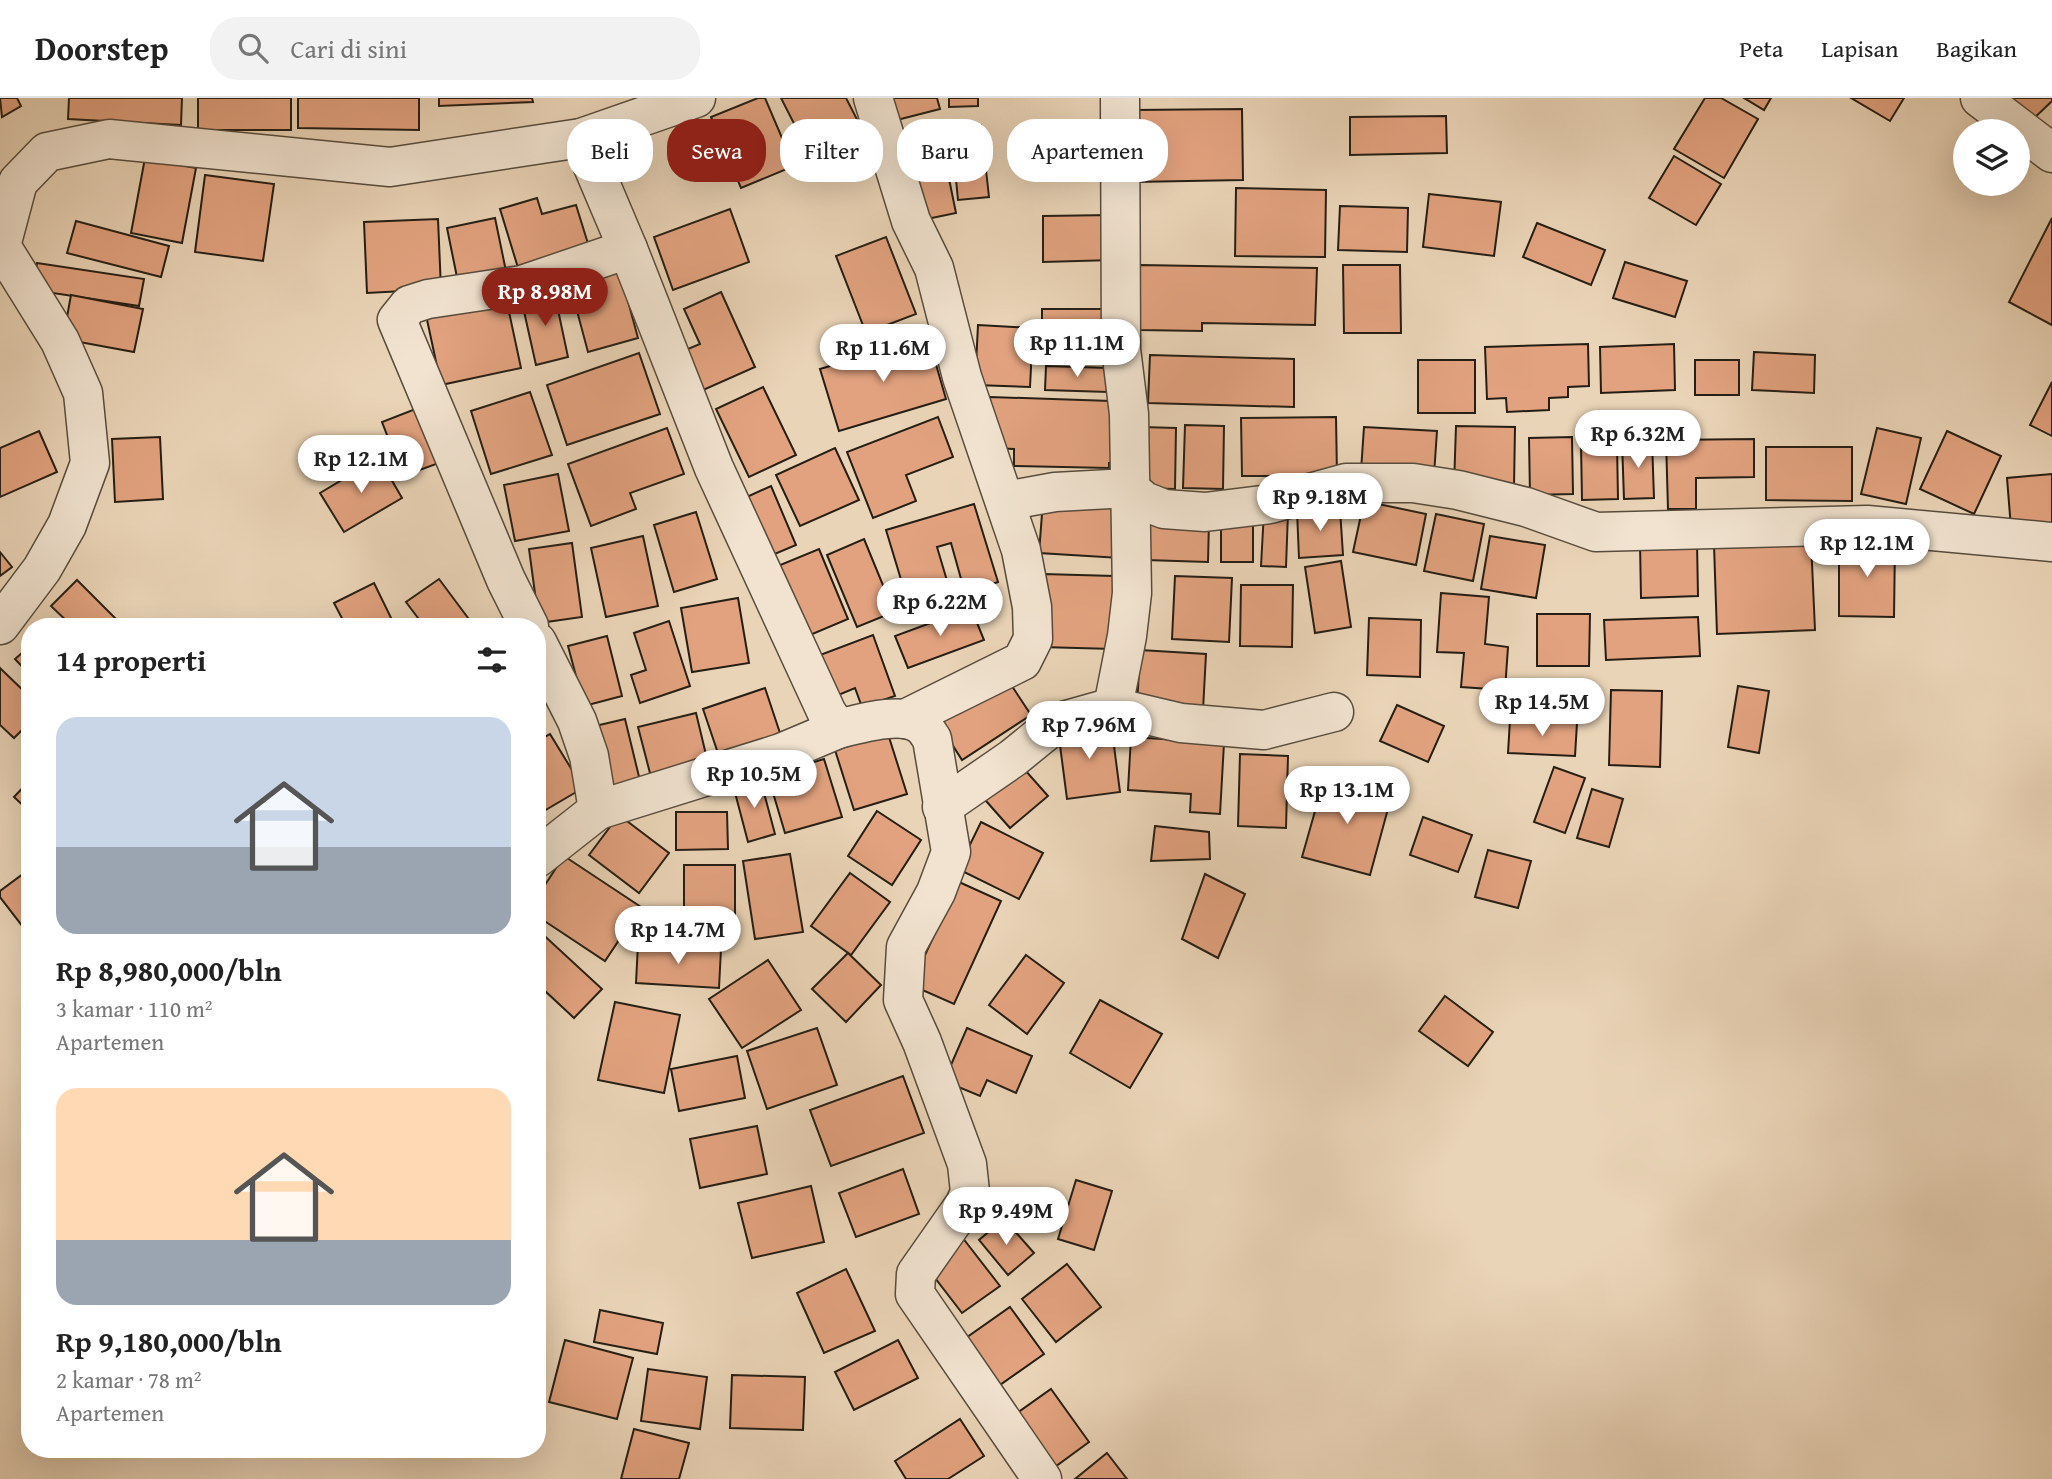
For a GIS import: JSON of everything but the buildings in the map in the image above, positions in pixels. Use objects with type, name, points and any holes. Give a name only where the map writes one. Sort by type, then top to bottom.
[{"type":"street","points":[[636,119],[696,98]]},
{"type":"street","points":[[873,98],[911,221],[934,268],[962,377],[1021,550],[1032,607],[1033,639],[1022,660],[905,719]]},
{"type":"street","points":[[1113,707],[1127,636],[1132,593],[1129,414],[1121,349],[1120,98]]},
{"type":"street","points":[[1980,98],[2052,153]]},
{"type":"street","points":[[0,625],[42,569],[67,525],[90,463],[83,393],[60,341],[0,245],[18,182],[47,152],[110,139],[390,167],[567,140]]},
{"type":"street","points":[[600,182],[714,468],[827,713],[838,729]]},
{"type":"street","points":[[525,618],[506,580],[397,320],[409,305],[428,299],[522,285],[628,249]]},
{"type":"street","points":[[1005,501],[1055,492],[1129,488],[1144,501],[1164,509],[1205,512],[1269,503],[1346,483],[1412,483],[1458,490],[1526,507],[1596,532],[1867,525],[2052,542]]},
{"type":"street","points":[[546,660],[577,721],[589,756],[598,810]]},
{"type":"street","points":[[942,807],[1013,758],[1056,723],[1113,707],[1181,723],[1264,730],[1334,712]]},
{"type":"street","points":[[546,851],[598,810],[781,753],[838,729],[879,720],[905,719],[921,725],[932,739],[951,852],[936,892],[906,947],[903,1000],[922,1042],[967,1164],[970,1192],[965,1204],[916,1274],[915,1294],[1042,1479]]}]
